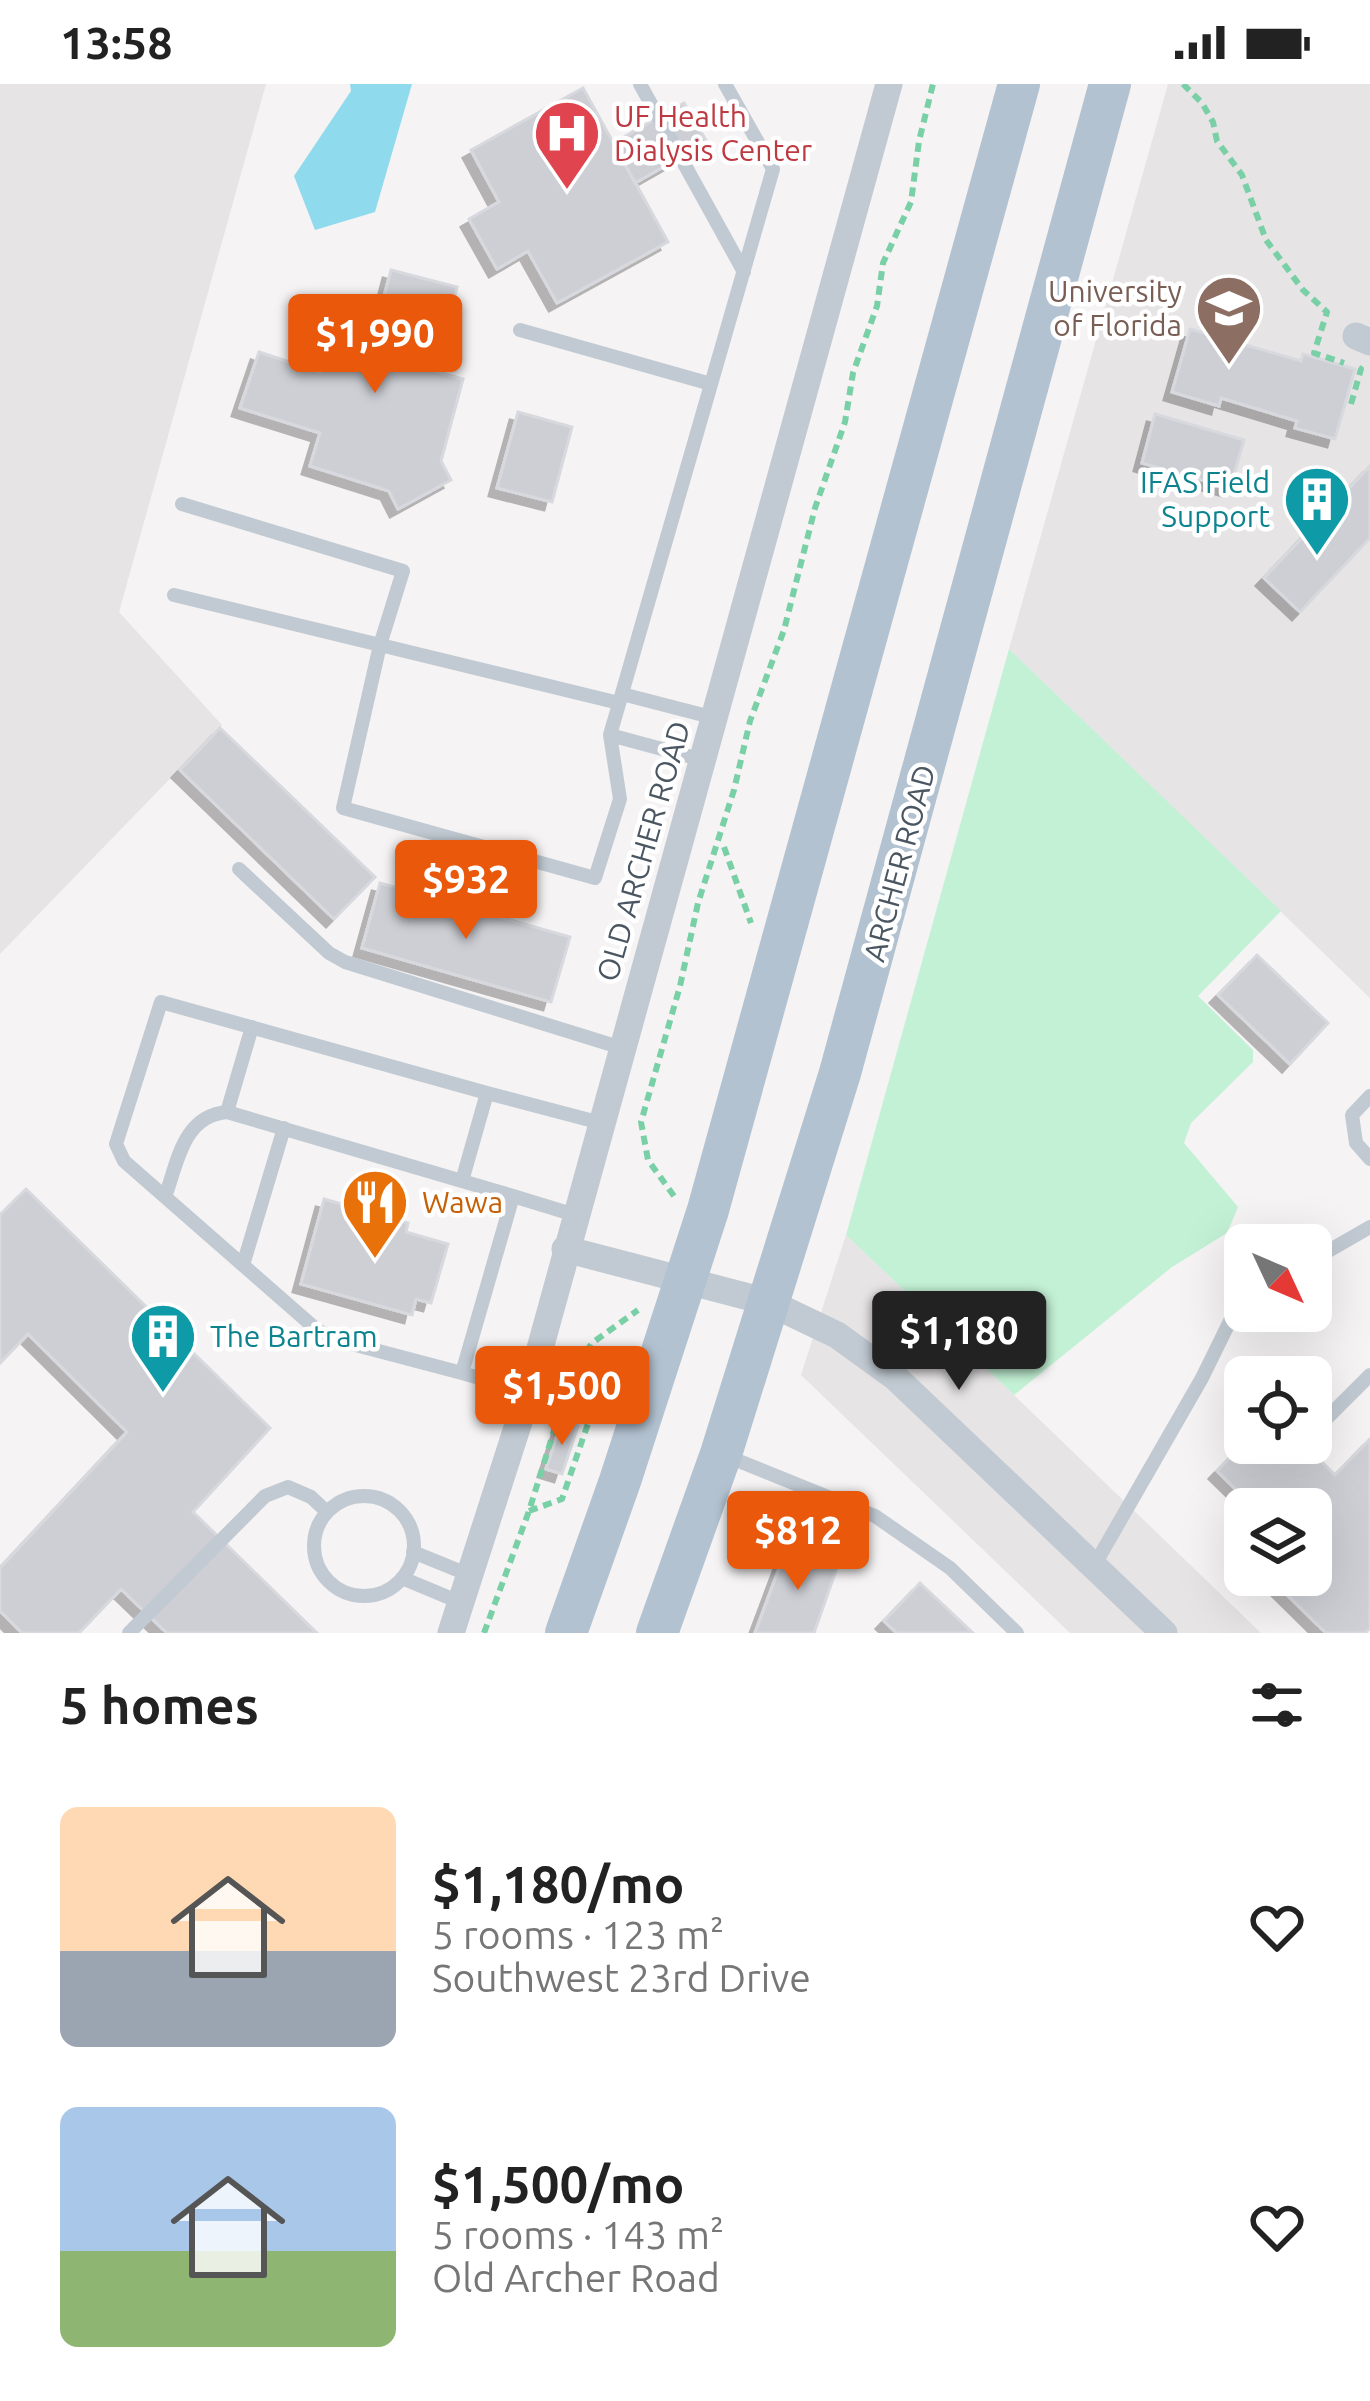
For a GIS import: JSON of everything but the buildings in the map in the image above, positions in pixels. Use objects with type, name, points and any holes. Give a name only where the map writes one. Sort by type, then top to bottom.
[{"type":"main road","points":[[566,1633],[686,1281],[1018,84]]},
{"type":"main road","name":"ARCHER ROAD","points":[[657,1633],[721,1454],[840,1073],[1110,84]]},
{"type":"street","name":"OLD ARCHER ROAD","points":[[451,1633],[528,1392],[889,84]]},
{"type":"street","points":[[565,1250],[768,1301],[868,1354],[1164,1633]]},
{"type":"lane","points":[[640,84],[744,272]]},
{"type":"lane","points":[[182,504],[403,571],[380,645],[343,808],[595,878],[620,799],[610,736],[773,170],[725,84]]},
{"type":"lane","points":[[520,330],[711,384]]},
{"type":"lane","points":[[174,595],[715,718]]},
{"type":"lane","points":[[610,736],[703,760]]},
{"type":"lane","points":[[239,869],[304,931],[345,962],[622,1048]]},
{"type":"lane","points":[[528,1392],[333,1339],[316,1329],[124,1161],[116,1144],[161,1002],[601,1123]]},
{"type":"lane","points":[[227,1112],[252,1028]]},
{"type":"lane","points":[[463,1181],[487,1093]]},
{"type":"lane","points":[[1370,1096],[1352,1115],[1356,1143],[1370,1159]]},
{"type":"lane","points":[[165,1197],[195,1123],[210,1114],[227,1112],[575,1214]]},
{"type":"lane","points":[[243,1265],[284,1128]]},
{"type":"lane","points":[[462,1372],[513,1196]]},
{"type":"lane","points":[[1332,1250],[1370,1227]]},
{"type":"lane","points":[[1094,1566],[1225,1332]]},
{"type":"lane","points":[[1332,1413],[1370,1376]]},
{"type":"lane","points":[[721,1454],[874,1516],[950,1568],[1018,1633]]},
{"type":"lane","points":[[129,1633],[265,1496],[288,1486],[311,1497],[327,1512]]},
{"type":"lane","points":[[354,1497],[385,1501],[408,1522],[413,1552],[402,1578],[385,1592],[351,1594],[323,1576],[314,1543],[317,1526],[327,1512],[354,1497]]},
{"type":"lane","points":[[413,1552],[467,1589]]},
{"type":"lane","points":[[402,1578],[467,1589]]},
{"type":"path","points":[[676,1200],[648,1160],[640,1123],[750,721],[784,630],[814,508],[845,422],[853,373],[877,305],[883,263],[911,202],[933,84]]},
{"type":"path","points":[[1183,84],[1202,103],[1217,141],[1242,175],[1266,240],[1303,290],[1328,312],[1314,353],[1361,369],[1351,404]]},
{"type":"path","points":[[724,847],[751,923]]},
{"type":"path","points":[[484,1633],[581,1356],[638,1310]]},
{"type":"path","points":[[529,1511],[562,1499],[602,1383]]},
{"type":"shaded area","points":[[0,84],[266,84],[119,612],[222,725],[0,954]]},
{"type":"shaded area","name":"University of Florida","points":[[1168,84],[1370,84],[1370,998],[1009,649]]},
{"type":"shaded area","points":[[846,1235],[1261,1633],[1070,1633],[801,1375]]},
{"type":"green space","points":[[1009,649],[1281,911],[1198,996],[1253,1050],[1253,1062],[1191,1123],[1184,1143],[1238,1207],[1231,1224],[1224,1224],[1224,1235],[1172,1267],[1014,1395],[846,1235]]},
{"type":"water","points":[[350,84],[412,84],[375,212],[315,230],[294,176],[351,91]]},
{"type":"place","name":"UF Health Dialysis Center","points":[[567,192]]},
{"type":"place","name":"University of Florida","points":[[1229,367]]},
{"type":"place","name":"IFAS Field Support","points":[[1317,558]]},
{"type":"place","name":"Wawa","points":[[375,1261]]},
{"type":"place","name":"The Bartram","points":[[163,1395]]}]
